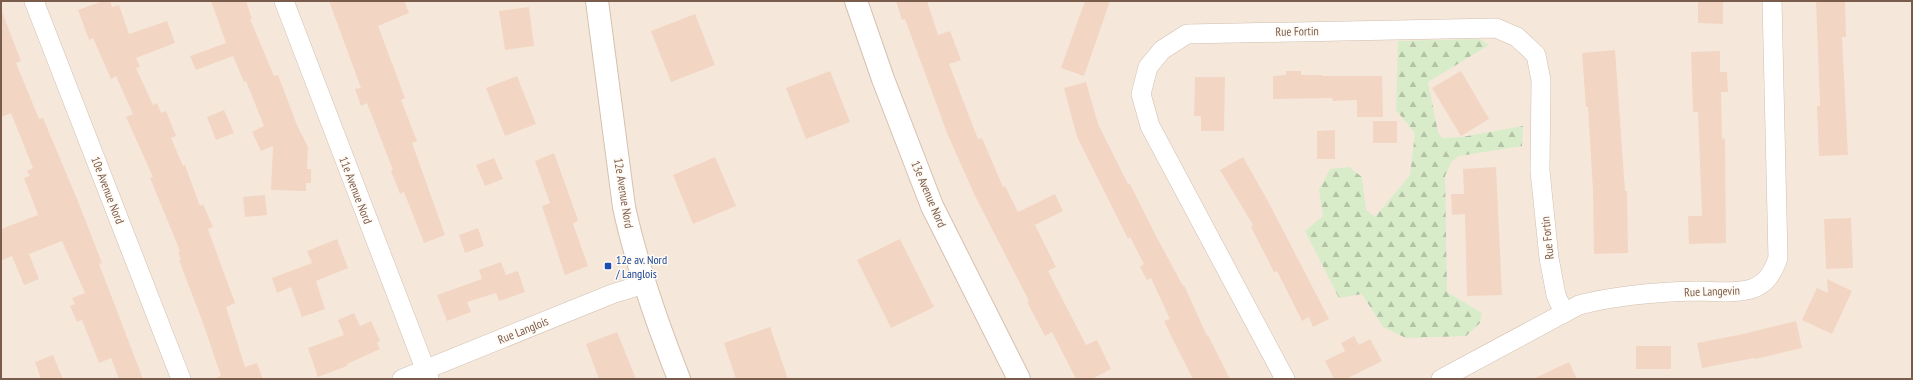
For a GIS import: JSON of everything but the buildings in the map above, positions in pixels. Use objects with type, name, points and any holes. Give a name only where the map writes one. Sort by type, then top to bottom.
[{"type":"main road","name":"12e Avenue Nord","points":[[597,1],[624,207],[635,256],[679,379]]},
{"type":"main road","name":"13e Avenue Nord","points":[[856,1],[883,79],[932,206],[1018,379]]},
{"type":"street","name":"10e Avenue Nord","points":[[34,1],[181,379]]},
{"type":"street","name":"11e Avenue Nord","points":[[284,1],[427,375]]},
{"type":"street","name":"Rue Langevin","points":[[1441,379],[1564,313],[1586,303],[1624,296],[1671,292],[1733,291],[1752,289],[1764,282],[1774,272],[1778,258],[1778,235],[1772,1]]},
{"type":"street","name":"Rue Fortin","points":[[1284,379],[1150,126],[1141,94],[1148,67],[1162,50],[1187,34],[1496,28],[1518,37],[1536,54],[1541,80],[1540,171],[1552,283],[1564,313]]},
{"type":"street","name":"Rue Langlois","points":[[402,379],[427,375],[612,294],[644,284]]},
{"type":"shaded area","points":[[1,1],[1912,1],[1912,379],[1,379]]},
{"type":"green space","points":[[1480,39],[1489,45],[1428,82],[1438,132],[1442,138],[1462,137],[1523,126],[1522,146],[1459,156],[1451,162],[1445,176],[1447,292],[1482,313],[1480,323],[1466,336],[1406,338],[1383,327],[1362,294],[1339,298],[1305,231],[1323,216],[1319,190],[1330,169],[1349,167],[1362,177],[1366,210],[1375,217],[1410,175],[1415,133],[1396,110],[1398,41]]},
{"type":"place","name":"12e av. Nord / Langlois","points":[[608,266]]}]
